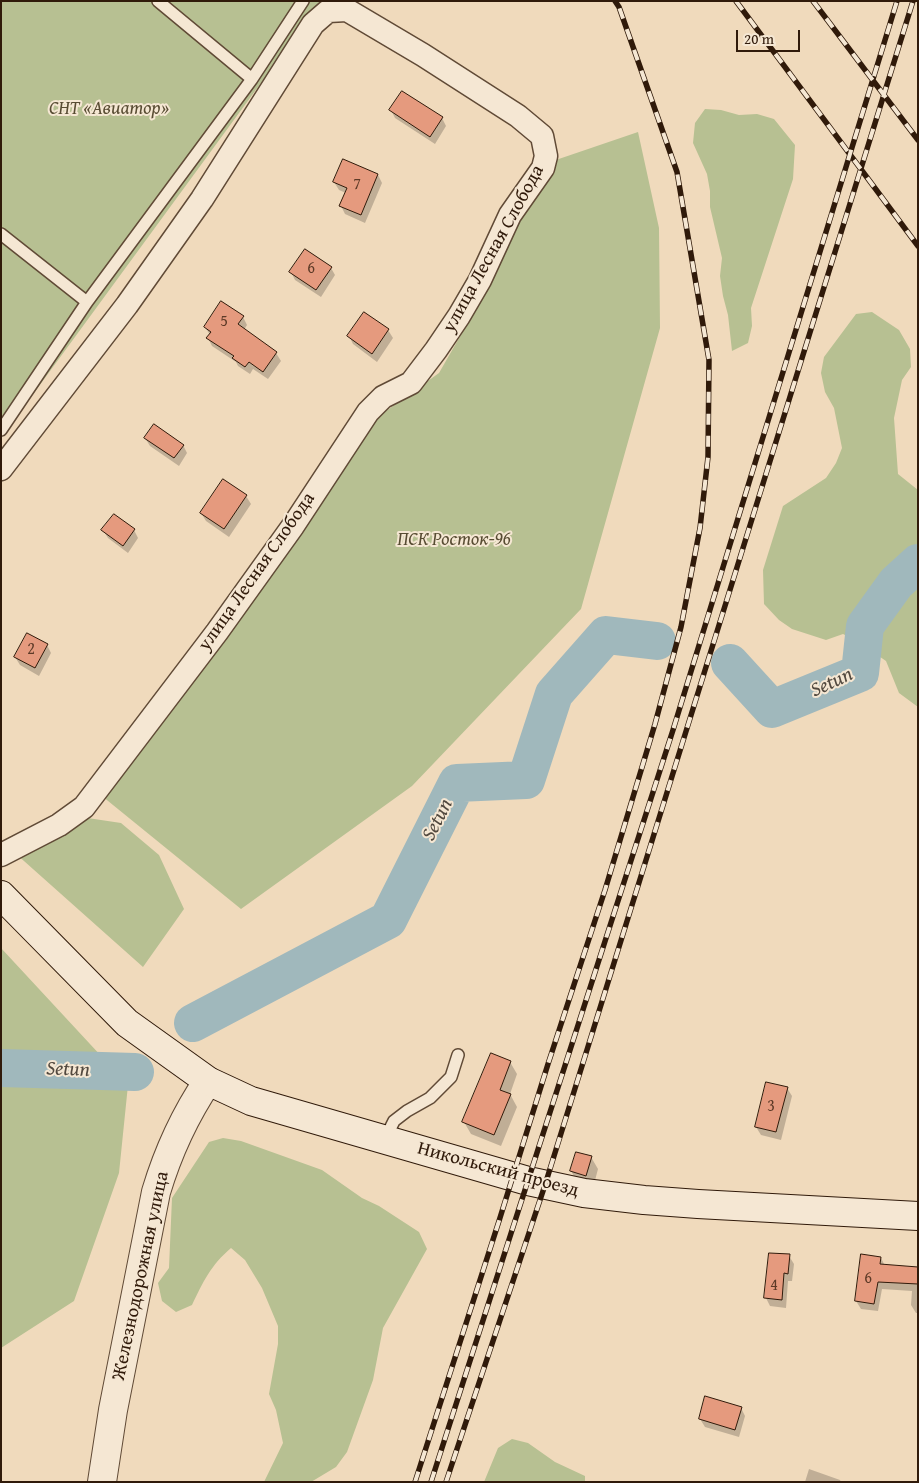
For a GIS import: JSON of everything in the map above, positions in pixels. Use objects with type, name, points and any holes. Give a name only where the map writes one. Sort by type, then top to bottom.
[{"type":"main road","name":"Никольский проезд","points":[[1,895],[127,1022],[208,1081],[251,1101],[545,1185],[584,1192],[644,1200],[918,1216]]},
{"type":"main road","name":"Железнодорожная улица","points":[[102,1482],[113,1410],[156,1192],[174,1139],[208,1081]]},
{"type":"street","name":"улица Лесная Слобода","points":[[1,469],[126,305],[197,207],[313,24],[328,11],[347,10],[518,116],[542,136],[546,156],[543,168],[510,215],[480,280],[436,350],[411,382],[383,397],[368,412],[293,526],[84,807],[59,825],[1,856]]},
{"type":"lane","points":[[158,1],[252,79]]},
{"type":"lane","points":[[1,430],[87,302],[252,79],[303,1]]},
{"type":"lane","points":[[1,234],[87,302]]},
{"type":"lane","points":[[385,1139],[394,1121],[430,1098],[450,1077],[458,1055]]},
{"type":"green space","name":"СНТ «Авиатор»","points":[[1,1],[321,1],[1,438]]},
{"type":"green space","points":[[705,109],[721,110],[739,115],[757,114],[774,119],[795,145],[793,179],[751,308],[752,326],[748,343],[732,351],[728,315],[720,276],[722,258],[710,207],[707,174],[693,143],[695,123]]},
{"type":"green space","name":"ПСК Росток-96","points":[[638,132],[659,228],[660,328],[581,609],[412,786],[241,909],[97,792],[361,429],[439,373],[497,272],[507,232],[547,163]]},
{"type":"green space","points":[[872,312],[899,330],[910,349],[911,367],[902,380],[894,418],[898,474],[918,490],[918,707],[899,693],[886,661],[857,641],[843,634],[826,640],[792,629],[779,620],[764,604],[763,570],[783,506],[826,478],[836,463],[842,448],[834,408],[825,392],[821,373],[824,357],[856,314]]},
{"type":"green space","points":[[81,817],[121,823],[159,855],[184,909],[143,967],[15,853]]},
{"type":"green space","points":[[1,948],[128,1085],[119,1173],[74,1301],[1,1348]]},
{"type":"green space","points":[[223,1138],[241,1141],[322,1170],[362,1198],[379,1206],[419,1232],[427,1249],[383,1328],[373,1380],[347,1452],[336,1467],[311,1482],[264,1482],[283,1443],[276,1410],[269,1394],[278,1344],[278,1326],[262,1288],[245,1260],[231,1248],[213,1267],[192,1305],[176,1312],[162,1301],[158,1283],[169,1268],[172,1198],[209,1142]]},
{"type":"green space","points":[[512,1439],[528,1443],[555,1462],[585,1476],[585,1482],[484,1482],[498,1448]]},
{"type":"building","points":[[402,91],[443,117],[430,137],[389,110]]},
{"type":"building","points":[[343,159],[378,174],[361,215],[339,206],[347,188],[333,182]]},
{"type":"building","points":[[305,249],[332,267],[316,290],[289,272]]},
{"type":"building","points":[[221,301],[244,316],[238,324],[277,352],[263,372],[249,362],[245,367],[232,358],[234,356],[206,338],[211,332],[204,327]]},
{"type":"building","points":[[364,312],[389,329],[372,354],[347,336]]},
{"type":"building","points":[[154,424],[184,445],[174,458],[144,438]]},
{"type":"building","points":[[223,479],[247,495],[224,529],[200,513]]},
{"type":"building","points":[[114,514],[135,529],[123,546],[101,530]]},
{"type":"building","points":[[27,633],[48,644],[35,668],[14,657]]},
{"type":"building","points":[[491,1053],[511,1061],[500,1090],[511,1094],[494,1135],[462,1122]]},
{"type":"building","points":[[766,1082],[788,1087],[776,1132],[755,1127]]},
{"type":"building","points":[[576,1152],[592,1156],[586,1176],[570,1171]]},
{"type":"building","points":[[769,1253],[790,1254],[788,1274],[784,1273],[782,1300],[764,1298]]},
{"type":"building","points":[[861,1254],[881,1257],[880,1264],[918,1267],[918,1284],[878,1282],[874,1304],[855,1301]]},
{"type":"building","points":[[705,1396],[742,1407],[735,1430],[699,1419]]},
{"type":"waterway","name":"Setun","points":[[730,663],[772,709],[860,673],[865,626],[896,583],[918,563]]},
{"type":"waterway","name":"Setun","points":[[193,1023],[388,920],[457,783],[526,780],[554,694],[606,635],[657,641]]},
{"type":"waterway","name":"Setun","points":[[1,1068],[135,1072]]},
{"type":"railway","points":[[415,1482],[605,890],[655,724],[681,627],[700,528],[708,457],[709,360],[677,172],[619,7],[615,1]]},
{"type":"railway","points":[[736,1],[918,246]]},
{"type":"railway","points":[[813,1],[918,140]]},
{"type":"railway","points":[[431,1482],[673,730],[897,1]]},
{"type":"railway","points":[[446,1482],[545,1185],[913,1]]}]
